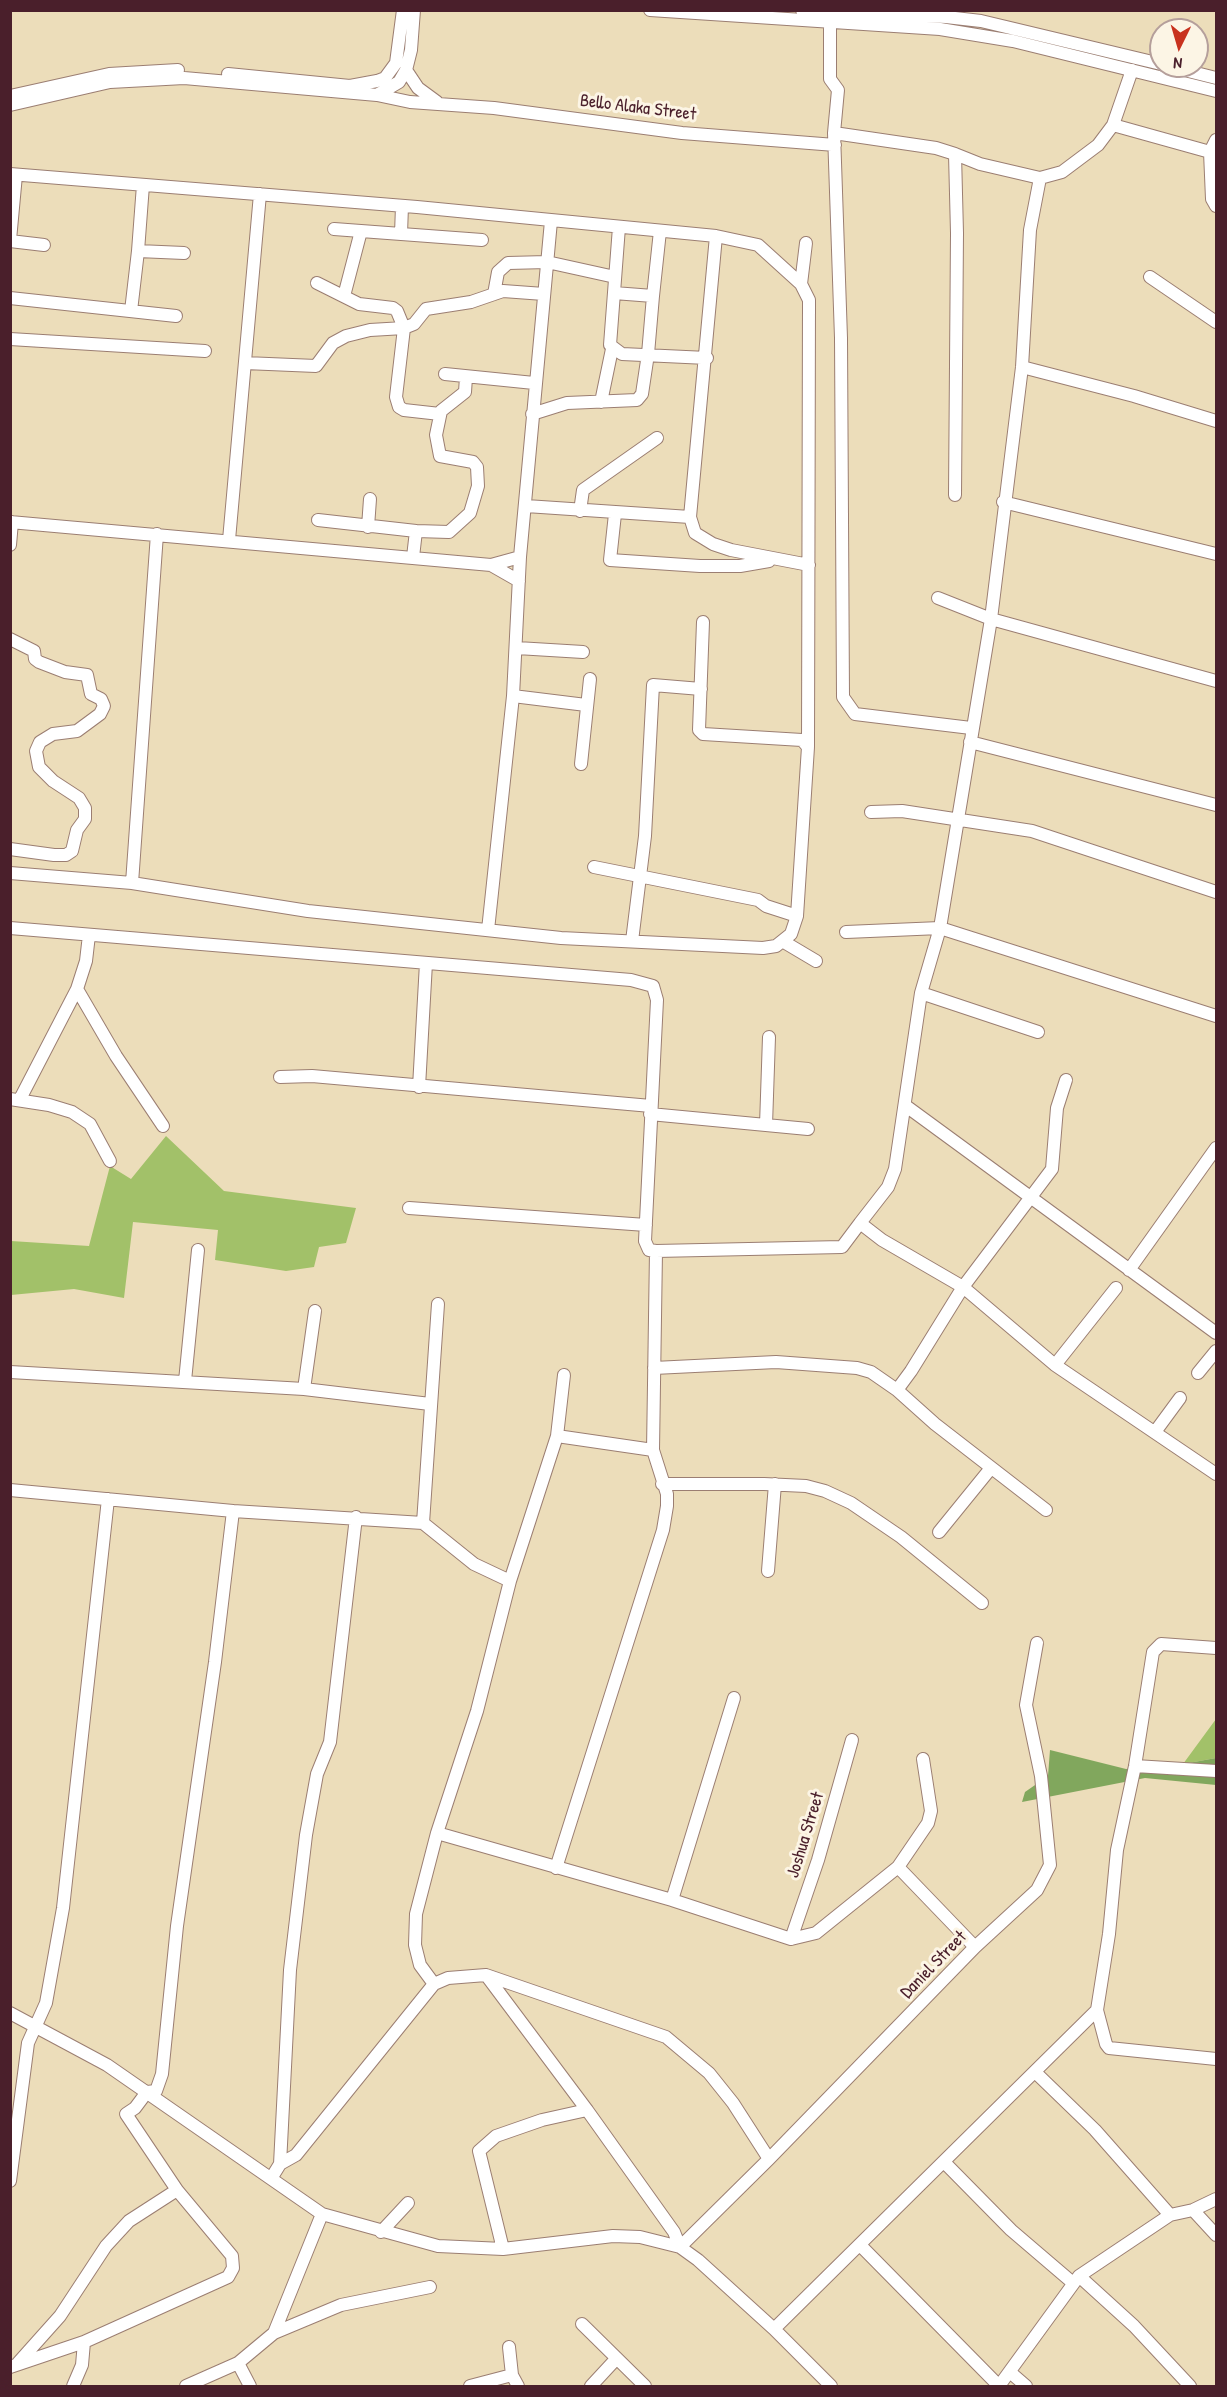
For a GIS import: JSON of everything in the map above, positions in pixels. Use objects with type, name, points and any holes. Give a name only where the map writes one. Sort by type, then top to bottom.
[{"type":"street","points":[[10,96],[74,80],[152,70],[367,85],[385,78],[396,63],[403,10]]},
{"type":"street","points":[[377,94],[399,82],[406,70],[411,50],[414,10]]},
{"type":"street","points":[[650,10],[830,15],[947,14],[1149,61]]},
{"type":"street","points":[[802,10],[940,28],[1013,41],[1216,92]]},
{"type":"street","points":[[830,15],[830,79],[838,90],[834,139],[841,338],[843,697],[855,714],[971,728]]},
{"type":"street","points":[[406,70],[418,88],[437,102]]},
{"type":"street","points":[[10,928],[178,940],[631,980],[653,986],[657,995],[646,1226],[649,1250],[842,1247],[888,1187],[895,1169],[921,993],[940,928],[956,818],[991,619],[1003,502],[1022,367],[1030,230],[1040,178],[1062,172],[1098,146],[1113,125],[1132,70]]},
{"type":"street","name":"Bello Alaka Street","points":[[10,105],[110,82],[184,78],[377,94],[410,102],[437,102],[682,133],[834,139],[936,148],[980,164],[1040,178]]},
{"type":"street","points":[[1113,125],[1210,152]]},
{"type":"street","points":[[1216,140],[1210,152],[1212,199],[1216,207]]},
{"type":"street","points":[[954,495],[957,233],[955,154]]},
{"type":"street","points":[[10,873],[132,883],[308,911],[561,938],[763,948],[784,942],[791,934],[797,916],[808,747],[809,300],[801,284],[758,245],[716,236],[402,206],[13,174],[10,240],[44,245]]},
{"type":"street","points":[[131,311],[143,185]]},
{"type":"street","points":[[229,540],[260,194]]},
{"type":"street","points":[[401,234],[402,206]]},
{"type":"street","points":[[488,930],[513,696],[520,557],[526,506],[534,383],[551,221]]},
{"type":"street","points":[[601,402],[612,349],[609,340],[620,227]]},
{"type":"street","points":[[334,229],[482,240]]},
{"type":"street","points":[[344,296],[361,231]]},
{"type":"street","points":[[532,414],[560,404],[637,400],[642,394],[660,231]]},
{"type":"street","points":[[716,236],[707,358],[690,517],[695,532],[713,544],[809,565]]},
{"type":"street","points":[[801,284],[806,243]]},
{"type":"street","points":[[138,251],[184,253]]},
{"type":"street","points":[[494,294],[498,272],[508,263],[547,262],[615,277]]},
{"type":"street","points":[[1149,277],[1216,322]]},
{"type":"street","points":[[317,284],[359,304],[393,308],[397,311],[404,328],[396,397],[399,407],[404,410],[440,414]]},
{"type":"street","points":[[245,363],[316,366],[333,343],[346,336],[370,330],[404,328],[414,324],[426,309],[471,302],[503,291],[544,294]]},
{"type":"street","points":[[614,293],[653,296]]},
{"type":"street","points":[[10,298],[176,316]]},
{"type":"street","points":[[10,339],[205,351]]},
{"type":"street","points":[[612,349],[622,354],[707,358]]},
{"type":"street","points":[[1022,367],[1134,396],[1216,422]]},
{"type":"street","points":[[445,374],[534,383]]},
{"type":"street","points":[[318,520],[368,527],[449,532],[470,513],[478,486],[477,468],[473,462],[440,456],[437,450],[436,435],[440,414],[465,392],[466,377]]},
{"type":"street","points":[[580,511],[583,490],[657,438]]},
{"type":"street","points":[[368,527],[370,499]]},
{"type":"street","points":[[1003,502],[1216,554]]},
{"type":"street","points":[[526,506],[615,514],[690,517]]},
{"type":"street","points":[[615,514],[610,560],[700,566],[740,566],[780,560]]},
{"type":"street","points":[[10,545],[11,522],[491,565],[520,557]]},
{"type":"street","points":[[413,557],[416,531]]},
{"type":"street","points":[[132,883],[157,534]]},
{"type":"street","points":[[491,565],[519,581]]},
{"type":"street","points":[[939,598],[991,619],[1216,681]]},
{"type":"street","points":[[703,622],[699,730],[703,735],[802,740],[808,747]]},
{"type":"street","points":[[10,639],[34,651],[35,659],[39,662],[65,672],[87,675],[92,694],[102,699],[104,706],[100,714],[78,731],[53,734],[40,742],[36,751],[39,767],[53,781],[79,798],[85,808],[85,819],[77,830],[72,851],[66,855],[54,855],[10,849]]},
{"type":"street","points":[[517,648],[583,652]]},
{"type":"street","points":[[581,764],[590,679]]},
{"type":"street","points":[[632,941],[642,878],[653,685],[701,689]]},
{"type":"street","points":[[513,696],[586,705]]},
{"type":"street","points":[[970,741],[1216,805]]},
{"type":"street","points":[[871,812],[902,811],[1032,831],[1216,892]]},
{"type":"street","points":[[594,867],[758,900],[766,906],[797,916]]},
{"type":"street","points":[[846,932],[940,928],[1216,1016]]},
{"type":"street","points":[[89,935],[86,961],[77,989],[15,1099],[72,1113],[90,1124],[110,1161]]},
{"type":"street","points":[[784,942],[816,962]]},
{"type":"street","points":[[419,1087],[426,963]]},
{"type":"street","points":[[77,989],[116,1056],[163,1126]]},
{"type":"street","points":[[921,993],[1038,1032]]},
{"type":"street","points":[[766,1125],[769,1037]]},
{"type":"street","points":[[280,1077],[312,1076],[650,1110],[808,1129]]},
{"type":"street","points":[[897,1390],[963,1287],[1052,1169],[1057,1108],[1066,1080]]},
{"type":"street","points":[[906,1106],[1216,1333]]},
{"type":"street","points":[[1129,1270],[1216,1148]]},
{"type":"street","points":[[409,1208],[646,1226]]},
{"type":"street","points":[[860,1223],[882,1240],[963,1287],[1055,1365],[1216,1474]]},
{"type":"street","points":[[185,1381],[198,1250]]},
{"type":"street","points":[[556,1868],[663,1530],[667,1506],[667,1494],[653,1450],[656,1251]]},
{"type":"street","points":[[1055,1365],[1116,1288]]},
{"type":"street","points":[[423,1523],[438,1304]]},
{"type":"street","points":[[304,1389],[315,1311]]},
{"type":"street","points":[[1198,1373],[1216,1351]]},
{"type":"street","points":[[654,1368],[776,1362],[857,1368],[871,1372],[897,1390],[1046,1510]]},
{"type":"street","points":[[10,1372],[304,1389],[430,1404]]},
{"type":"street","points":[[434,1984],[420,1965],[415,1945],[416,1914],[436,1833],[477,1711],[510,1581],[557,1436],[564,1375]]},
{"type":"street","points":[[1155,1432],[1180,1398]]},
{"type":"street","points":[[557,1436],[653,1450]]},
{"type":"street","points":[[939,1532],[991,1468]]},
{"type":"street","points":[[662,1484],[806,1486],[851,1503],[901,1537],[982,1604]]},
{"type":"street","points":[[768,1571],[775,1484]]},
{"type":"street","points":[[10,1490],[233,1511],[356,1516],[423,1523],[474,1564],[510,1581]]},
{"type":"street","points":[[10,2181],[27,2043],[34,2024],[46,2003],[63,1908],[108,1498]]},
{"type":"street","points":[[14,2365],[84,2342],[228,2277],[233,2268],[232,2256],[177,2190],[126,2114],[135,2108],[147,2092],[156,2091],[162,2074],[177,1926],[215,1662],[233,1511]]},
{"type":"street","points":[[272,2177],[280,2164],[293,1947],[311,1805],[321,1761],[330,1742],[356,1516]]},
{"type":"street","name":"Daniel Street","points":[[680,2247],[975,1947],[1037,1890],[1050,1865],[1041,1776],[1026,1705],[1037,1642]]},
{"type":"street","points":[[1216,1648],[1166,1644],[1156,1647],[1135,1766],[1117,1850],[1109,1934],[1097,2010],[1109,2048],[1216,2059]]},
{"type":"street","points":[[672,1900],[734,1698]]},
{"type":"street","name":"Joshua Street","points":[[791,1938],[818,1860],[852,1740]]},
{"type":"street","points":[[436,1833],[672,1900],[791,1938],[816,1933],[898,1867],[929,1817],[924,1760]]},
{"type":"street","points":[[1135,1766],[1216,1771]]},
{"type":"street","points":[[898,1867],[975,1947]]},
{"type":"street","points":[[280,2164],[296,2155],[434,1984],[453,1977],[486,1976],[666,2037],[709,2073],[733,2103],[769,2159]]},
{"type":"street","points":[[486,1976],[587,2110],[674,2232],[680,2247]]},
{"type":"street","points":[[774,2329],[1097,2010]]},
{"type":"street","points":[[10,2013],[107,2065],[272,2177],[322,2214],[438,2247],[503,2249],[614,2236],[640,2237],[680,2247],[698,2260],[774,2329],[831,2386]]},
{"type":"street","points":[[1035,2072],[1095,2130],[1170,2215]]},
{"type":"street","points":[[503,2249],[479,2151],[496,2136],[542,2120],[587,2110]]},
{"type":"street","points":[[944,2162],[1011,2230],[1134,2326],[1190,2386]]},
{"type":"street","points":[[14,2365],[60,2316],[114,2238],[129,2221],[177,2190]]},
{"type":"street","points":[[860,2245],[999,2386],[1011,2373],[1076,2279],[1170,2215],[1193,2210],[1216,2199]]},
{"type":"street","points":[[381,2232],[408,2203]]},
{"type":"street","points":[[1193,2210],[1216,2235]]},
{"type":"street","points":[[274,2333],[322,2214]]},
{"type":"street","points":[[186,2386],[238,2363],[274,2333],[341,2305],[430,2287]]},
{"type":"street","points":[[582,2324],[616,2360],[645,2386]]},
{"type":"street","points":[[73,2386],[82,2365],[84,2342]]},
{"type":"street","points":[[508,2347],[512,2375],[518,2386]]},
{"type":"street","points":[[591,2386],[616,2360]]},
{"type":"street","points":[[238,2363],[250,2386]]},
{"type":"street","points":[[1011,2373],[1026,2386]]},
{"type":"street","points":[[470,2386],[512,2375]]},
{"type":"green space","points":[[166,1136],[224,1191],[356,1208],[346,1243],[319,1247],[314,1267],[286,1271],[215,1260],[218,1230],[133,1222],[124,1298],[74,1289],[11,1295],[11,1241],[89,1246],[110,1166],[131,1179]]},
{"type":"green space","points":[[1216,1719],[1216,1758],[1183,1764]]},
{"type":"green space","points":[[1050,1750],[1126,1769],[1183,1764],[1216,1758],[1216,1785],[1145,1778],[1022,1802],[1025,1792],[1048,1776]]}]
